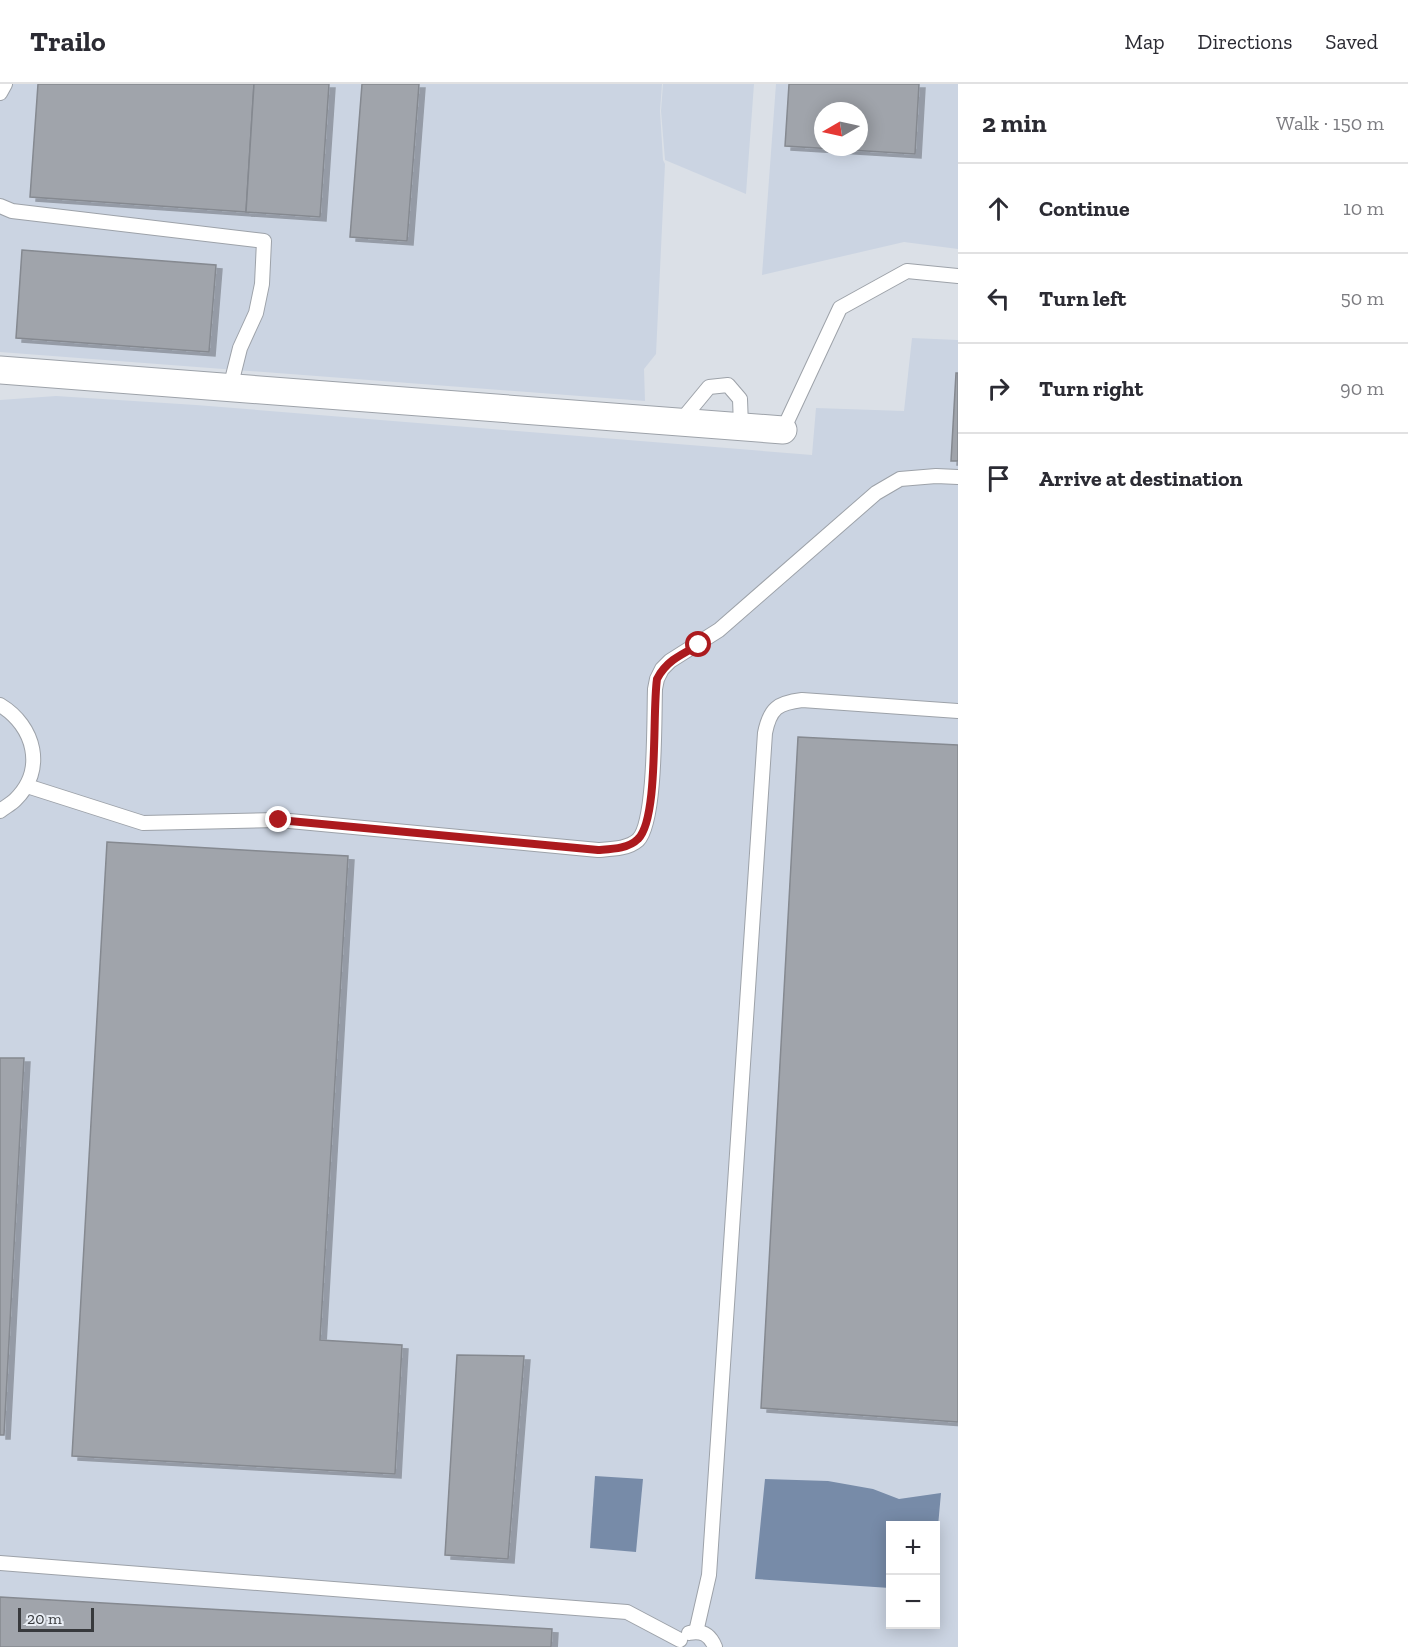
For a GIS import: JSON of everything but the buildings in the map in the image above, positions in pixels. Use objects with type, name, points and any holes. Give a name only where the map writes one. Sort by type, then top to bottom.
[{"type":"street","points":[[0,370],[783,430]]},
{"type":"lane","points":[[0,93],[4,84]]},
{"type":"lane","points":[[0,206],[12,211],[264,241],[262,284],[256,313],[240,348],[230,388]]},
{"type":"lane","points":[[783,430],[840,308],[908,271],[958,276]]},
{"type":"lane","points":[[680,422],[709,387],[728,385],[740,399],[741,426]]},
{"type":"lane","points":[[27,786],[143,823],[279,820],[598,850],[621,848],[638,840],[647,824],[651,800],[656,689],[662,669],[719,630],[876,493],[900,479],[958,477]]},
{"type":"lane","points":[[696,1632],[709,1575],[768,720],[774,710],[782,704],[802,700],[958,711]]},
{"type":"lane","points":[[0,705],[16,717],[27,732],[33,750],[32,768],[27,786],[15,801],[0,811]]},
{"type":"lane","points":[[0,1563],[627,1612],[678,1644],[689,1633],[696,1632],[708,1636],[715,1647]]},
{"type":"shaded area","points":[[0,84],[662,84],[660,111],[665,164],[656,354],[644,369],[645,401],[0,352]]},
{"type":"shaded area","points":[[663,84],[754,84],[746,194],[665,160],[661,111]]},
{"type":"shaded area","points":[[776,84],[958,84],[958,249],[904,242],[762,275]]},
{"type":"shaded area","points":[[912,338],[958,340],[958,1647],[0,1647],[0,400],[56,396],[196,405],[812,455],[816,408],[904,411]]},
{"type":"water","points":[[595,1476],[643,1479],[636,1552],[590,1548]]},
{"type":"water","points":[[765,1479],[828,1481],[873,1489],[899,1499],[941,1493],[938,1521],[886,1521],[886,1588],[755,1579]]},
{"type":"route","points":[[279,820],[598,850],[621,848],[638,840],[647,824],[651,800],[657,679],[662,669],[670,662],[699,645]]}]
